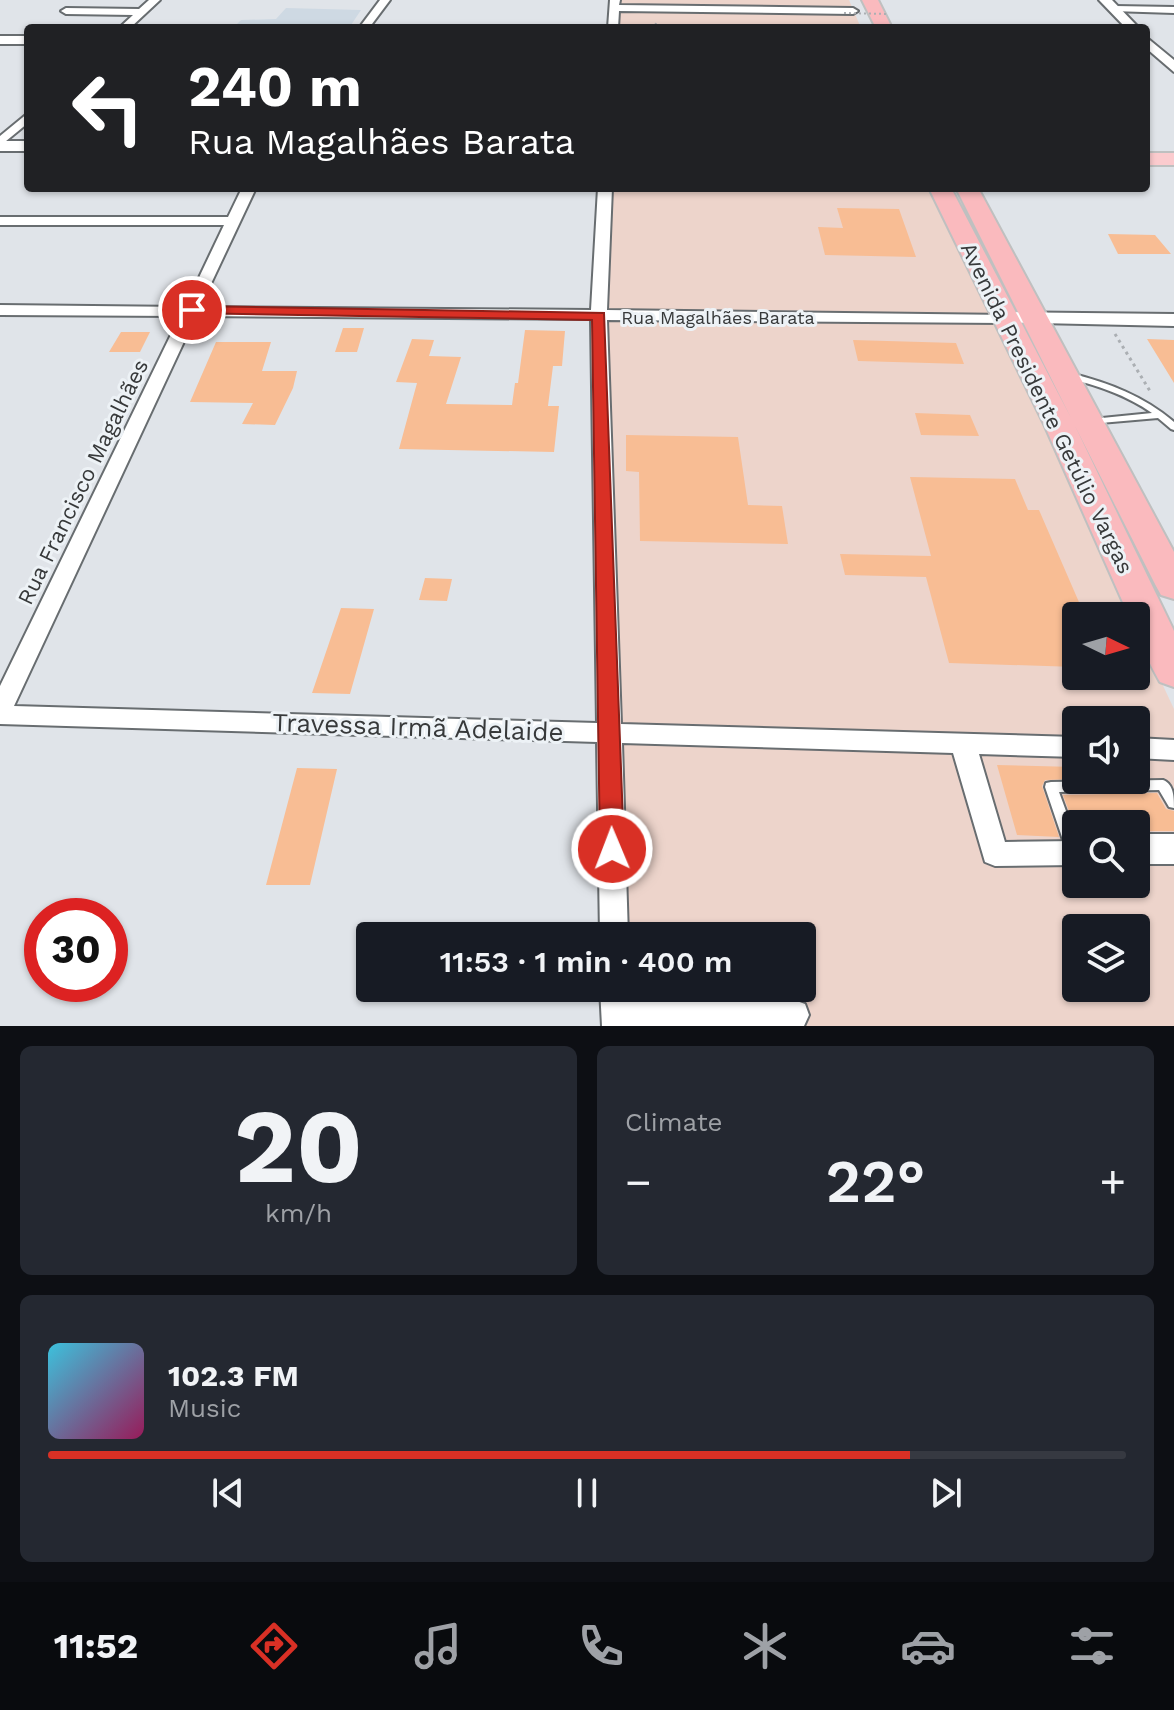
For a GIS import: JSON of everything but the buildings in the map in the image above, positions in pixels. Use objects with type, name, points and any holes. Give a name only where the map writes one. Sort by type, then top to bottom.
[{"type":"highway","points":[[870,0],[886,21]]},
{"type":"highway","name":"Avenida Presidente Getúlio Vargas","points":[[942,192],[1019,318],[1160,583],[1174,672]]},
{"type":"highway","name":"Avenida Presidente Getúlio Vargas","points":[[969,192],[1019,318],[1064,374],[1073,422]]},
{"type":"main road","points":[[1150,159],[1174,159]]},
{"type":"street","points":[[128,24],[155,0]]},
{"type":"street","points":[[367,24],[385,0]]},
{"type":"street","points":[[613,24],[615,4],[848,8]]},
{"type":"street","points":[[1110,5],[1174,10]]},
{"type":"street","points":[[1110,5],[1129,24]]},
{"type":"street","points":[[66,11],[142,12]]},
{"type":"street","points":[[0,40],[24,40]]},
{"type":"street","points":[[1152,53],[1174,53]]},
{"type":"street","points":[[1152,53],[1174,68]]},
{"type":"street","points":[[0,144],[24,121]]},
{"type":"street","points":[[0,144],[24,146]]},
{"type":"street","name":"Rua Francisco Magalhães","points":[[0,713],[247,192]]},
{"type":"street","points":[[605,192],[599,316],[614,922]]},
{"type":"street","points":[[0,221],[231,221]]},
{"type":"street","name":"Rua Magalhães Barata","points":[[0,310],[1174,320]]},
{"type":"street","name":"Travessa Irmã Adelaide","points":[[0,713],[1062,747]]},
{"type":"street","points":[[963,743],[995,854],[1062,853]]},
{"type":"street","points":[[1150,749],[1174,750]]},
{"type":"street","points":[[1150,852],[1174,852]]},
{"type":"street","points":[[615,1009],[703,1020],[794,1015]]},
{"type":"lane","points":[[1064,374],[1118,389],[1140,399],[1174,427]]},
{"type":"lane","points":[[1073,422],[1124,421],[1161,415]]},
{"type":"lane","points":[[1062,819],[1051,787],[1163,785],[1174,803]]},
{"type":"lane","points":[[1150,840],[1174,840]]},
{"type":"path","points":[[848,8],[886,21]]},
{"type":"path","points":[[656,24],[664,23]]},
{"type":"path","points":[[1106,319],[1155,399]]},
{"type":"shaded area","points":[[614,0],[849,0],[859,24],[612,24]]},
{"type":"shaded area","points":[[286,8],[361,10],[352,24],[237,24],[241,20],[276,19]]},
{"type":"shaded area","points":[[605,192],[937,192],[1124,602],[1062,602],[1062,690],[1150,690],[1150,658],[1174,709],[1174,1026],[616,1026],[615,1002],[816,1002],[816,922],[614,922]]},
{"type":"route","points":[[192,310],[599,316],[612,849]]}]
